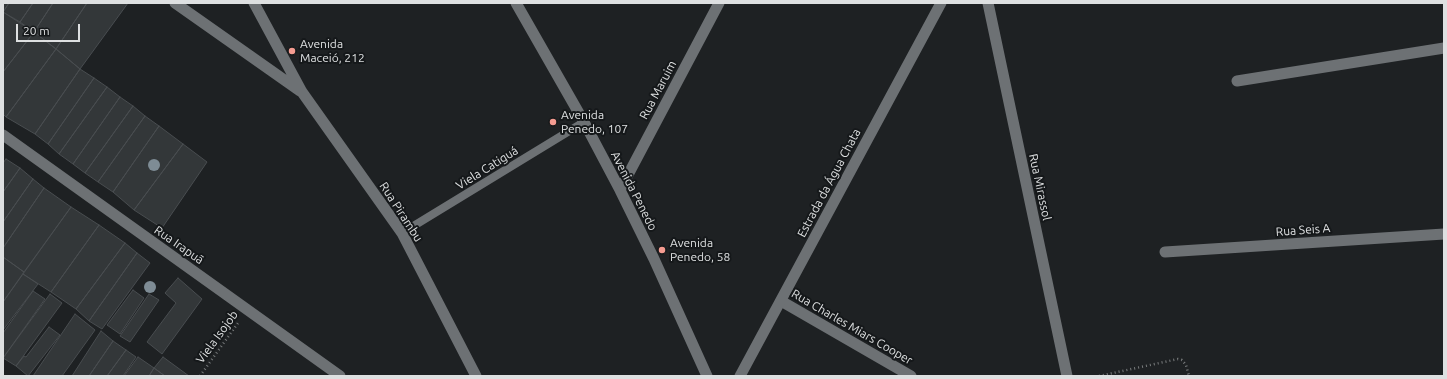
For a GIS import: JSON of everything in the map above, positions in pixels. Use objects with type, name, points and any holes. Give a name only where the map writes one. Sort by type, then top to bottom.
[{"type":"street","points":[[175,3],[302,92]]},
{"type":"street","points":[[254,3],[302,92]]},
{"type":"street","name":"Avenida Penedo","points":[[516,3],[584,122],[620,190],[654,259],[707,376]]},
{"type":"street","name":"Rua Maruim","points":[[620,190],[719,3]]},
{"type":"street","name":"Estrada da Água Chata","points":[[740,376],[941,3]]},
{"type":"street","name":"Rua Mirassol","points":[[988,3],[1067,376]]},
{"type":"street","points":[[1238,81],[1444,48]]},
{"type":"street","name":"Rua Pirambu","points":[[302,92],[402,233],[476,376]]},
{"type":"street","name":"Rua Irapuã","points":[[3,135],[340,376]]},
{"type":"street","name":"Rua Seis A","points":[[1165,252],[1444,234]]},
{"type":"street","name":"Rua Charles Miars Cooper","points":[[780,301],[911,376]]},
{"type":"lane","name":"Viela Catiguá","points":[[402,233],[584,122]]},
{"type":"path","name":"Viela Isojob","points":[[200,376],[248,309]]},
{"type":"path","points":[[1099,376],[1178,359],[1182,360],[1186,365],[1189,376]]},
{"type":"building","points":[[3,3],[9,3],[3,12]]},
{"type":"building","points":[[9,3],[33,3],[20,22],[3,12]]},
{"type":"building","points":[[33,3],[53,3],[34,32],[20,22]]},
{"type":"building","points":[[53,3],[87,3],[56,49],[34,32]]},
{"type":"building","points":[[87,3],[128,3],[80,69],[56,49]]},
{"type":"building","points":[[3,12],[34,32],[3,72]]},
{"type":"building","points":[[34,32],[56,49],[6,117],[3,114],[3,72]]},
{"type":"building","points":[[56,49],[80,69],[35,134],[6,117]]},
{"type":"building","points":[[80,69],[94,78],[48,144],[35,134]]},
{"type":"building","points":[[94,78],[107,87],[59,154],[48,144]]},
{"type":"building","points":[[107,87],[120,97],[73,164],[59,154]]},
{"type":"building","points":[[120,97],[133,106],[85,173],[73,164]]},
{"type":"building","points":[[133,106],[145,116],[98,182],[85,173]]},
{"type":"building","points":[[145,116],[159,126],[113,192],[98,182]]},
{"type":"building","points":[[159,126],[183,144],[134,210],[113,192]]},
{"type":"building","points":[[183,144],[207,162],[162,228],[134,210]]},
{"type":"building","points":[[6,159],[20,168],[3,192],[3,163]]},
{"type":"building","points":[[20,168],[33,179],[3,222],[3,192]]},
{"type":"building","points":[[33,179],[44,188],[3,248],[3,222]]},
{"type":"building","points":[[44,188],[71,207],[24,272],[3,257],[3,248]]},
{"type":"building","points":[[71,207],[99,225],[51,292],[23,274]]},
{"type":"building","points":[[99,225],[125,243],[76,309],[51,292]]},
{"type":"building","points":[[125,243],[137,253],[89,321],[76,309]]},
{"type":"building","points":[[137,253],[150,263],[102,329],[89,321]]},
{"type":"building","points":[[3,257],[24,272],[3,302]]},
{"type":"building","points":[[23,274],[38,284],[3,330],[3,302]]},
{"type":"building","points":[[178,278],[202,299],[162,354],[147,342],[176,303],[165,293]]},
{"type":"building","points":[[133,290],[144,298],[120,334],[107,325]]},
{"type":"building","points":[[33,291],[45,299],[3,358],[3,333]]},
{"type":"building","points":[[50,294],[62,303],[16,366],[3,358]]},
{"type":"building","points":[[149,294],[159,300],[130,342],[120,336]]},
{"type":"building","points":[[75,314],[95,330],[62,376],[33,376]]},
{"type":"building","points":[[49,327],[60,335],[28,376],[16,366],[24,356],[26,357]]},
{"type":"building","points":[[101,331],[113,341],[89,376],[72,376]]},
{"type":"building","points":[[113,341],[126,350],[107,376],[89,376]]},
{"type":"building","points":[[126,350],[136,357],[123,376],[107,376]]},
{"type":"building","points":[[138,357],[154,368],[149,376],[124,376]]},
{"type":"building","points":[[163,357],[189,376],[165,376],[154,368]]},
{"type":"building","points":[[154,368],[165,376],[149,376]]},
{"type":"place","name":"Avenida Maceió, 212","points":[[292,51]]},
{"type":"place","name":"Avenida Penedo, 107","points":[[553,122]]},
{"type":"place","name":"Avenida Penedo, 58","points":[[662,250]]}]
